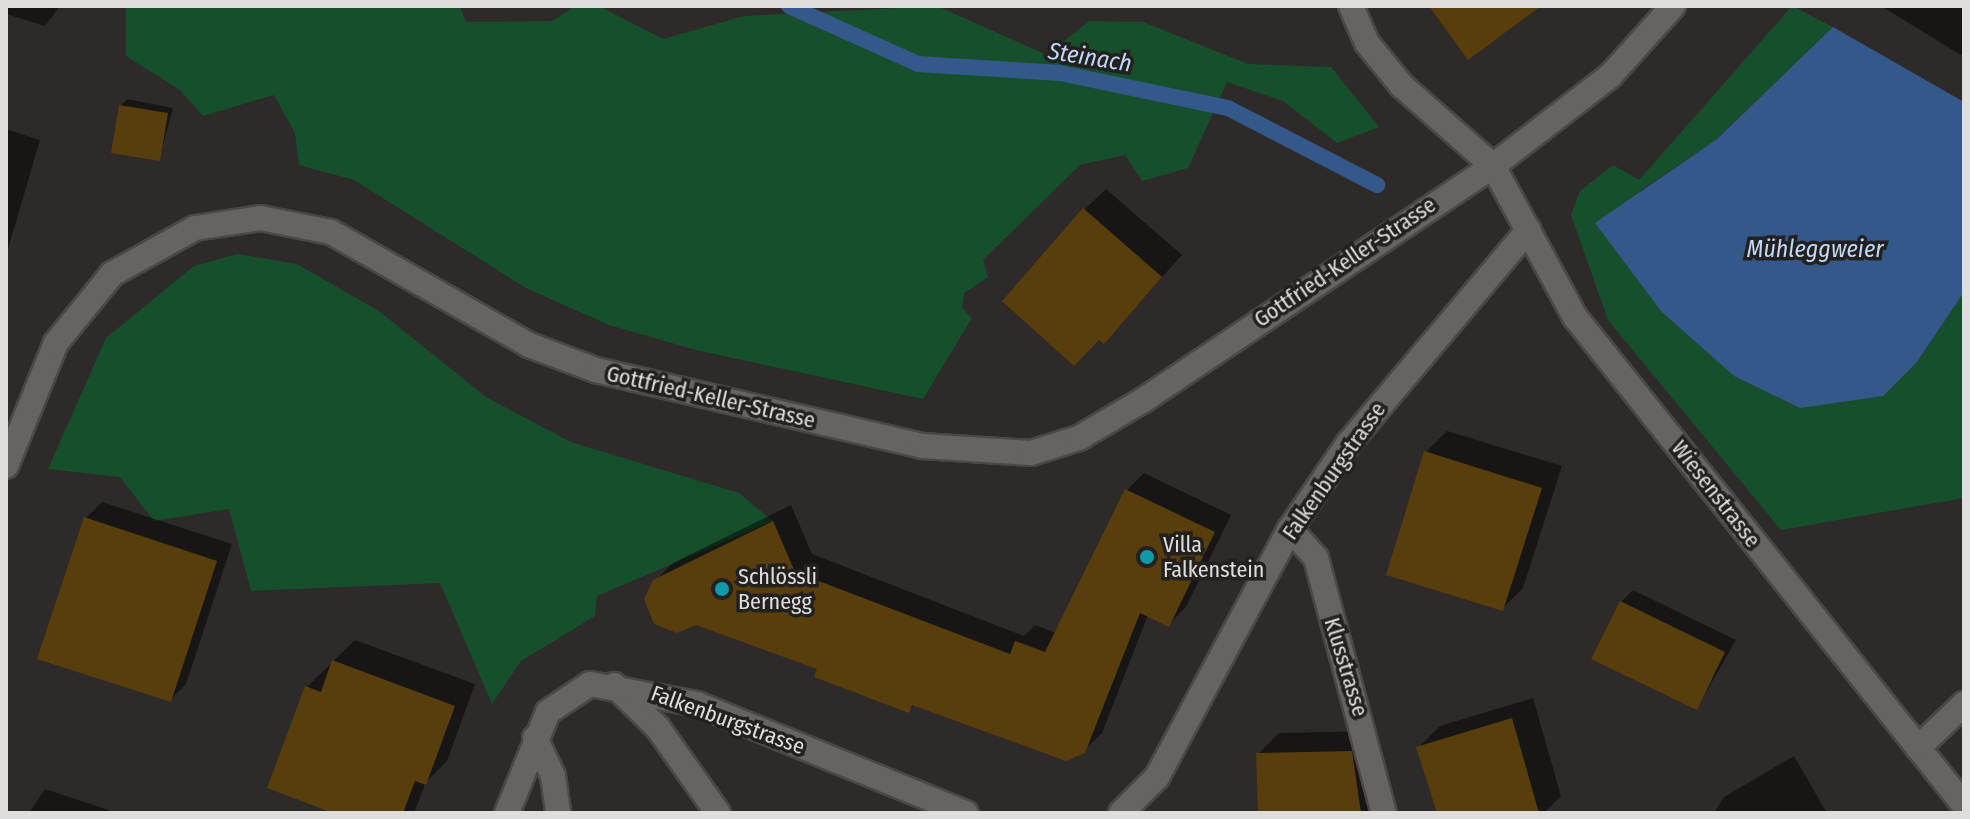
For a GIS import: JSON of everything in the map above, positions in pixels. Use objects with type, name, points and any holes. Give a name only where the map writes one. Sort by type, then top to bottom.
[{"type":"street","points":[[1351,6],[1367,43],[1402,86],[1493,166]]},
{"type":"street","name":"Gottfried-Keller-Strasse","points":[[6,466],[45,365],[94,293],[165,240],[232,221],[284,220],[331,232],[529,345],[596,370],[923,446],[1031,453],[1079,438],[1145,399],[1493,166],[1610,76],[1673,6]]},
{"type":"street","name":"Wiesenstrasse","points":[[1493,166],[1575,317],[1964,805]]},
{"type":"street","name":"Falkenburgstrasse","points":[[1121,813],[1157,777],[1290,529],[1348,444],[1528,230]]},
{"type":"street","name":"Klusstrasse","points":[[1290,529],[1316,558],[1384,813]]},
{"type":"street","name":"Falkenburgstrasse","points":[[507,813],[535,738],[564,695],[590,684],[614,685],[697,704],[966,813]]},
{"type":"street","points":[[614,685],[658,728],[718,813]]},
{"type":"street","points":[[1918,748],[1964,704]]},
{"type":"street","points":[[535,738],[553,776],[558,813]]},
{"type":"green space","points":[[126,6],[460,6],[466,22],[552,21],[576,6],[599,6],[663,39],[744,16],[937,6],[1047,55],[1089,21],[1143,22],[1248,64],[1331,67],[1379,127],[1337,143],[1283,101],[1227,82],[1188,168],[1142,181],[1125,155],[1080,165],[983,260],[988,277],[964,293],[962,308],[972,318],[923,399],[696,350],[609,325],[526,288],[354,180],[299,165],[295,133],[274,95],[203,116],[180,90],[126,56]]},
{"type":"green space","points":[[1792,6],[1833,27],[1717,139],[1640,191],[1917,362],[1964,292],[1964,498],[1781,530],[1608,320],[1571,215],[1580,191],[1613,165],[1639,180]]},
{"type":"green space","points":[[237,254],[297,264],[379,311],[486,397],[571,442],[739,493],[773,521],[597,596],[595,616],[521,661],[492,704],[440,583],[251,591],[229,509],[154,521],[120,477],[48,469],[106,338],[194,266]]},
{"type":"water","name":"Mühleggweier","points":[[1833,27],[1964,102],[1964,292],[1917,362],[1883,396],[1800,408],[1734,376],[1661,311],[1595,223],[1717,139]]},
{"type":"building","points":[[1429,6],[1541,6],[1468,60]]},
{"type":"building","points":[[119,105],[168,113],[160,161],[111,153]]},
{"type":"building","points":[[1083,208],[1162,277],[1104,344],[1099,340],[1074,366],[1002,301]]},
{"type":"building","points":[[1424,451],[1542,488],[1503,611],[1386,575]]},
{"type":"building","points":[[1125,489],[1215,532],[1169,627],[1140,613],[1085,753],[1066,761],[912,705],[909,713],[814,677],[817,669],[696,625],[677,633],[654,624],[644,599],[653,580],[773,521],[795,572],[1010,654],[1015,641],[1045,652]]},
{"type":"building","points":[[84,517],[217,561],[171,702],[37,659]]},
{"type":"building","points":[[1620,601],[1725,652],[1697,710],[1591,659]]},
{"type":"building","points":[[332,660],[455,706],[426,785],[415,781],[403,813],[333,813],[267,788],[305,686],[321,692]]},
{"type":"building","points":[[1512,718],[1539,813],[1437,813],[1416,747]]},
{"type":"building","points":[[1352,751],[1361,813],[1258,813],[1256,753]]},
{"type":"waterway","name":"Steinach","points":[[789,6],[918,64],[1060,73],[1228,108],[1377,185]]},
{"type":"place","name":"Villa Falkenstein","points":[[1147,557]]},
{"type":"place","name":"Schlössli Bernegg","points":[[722,589]]}]
